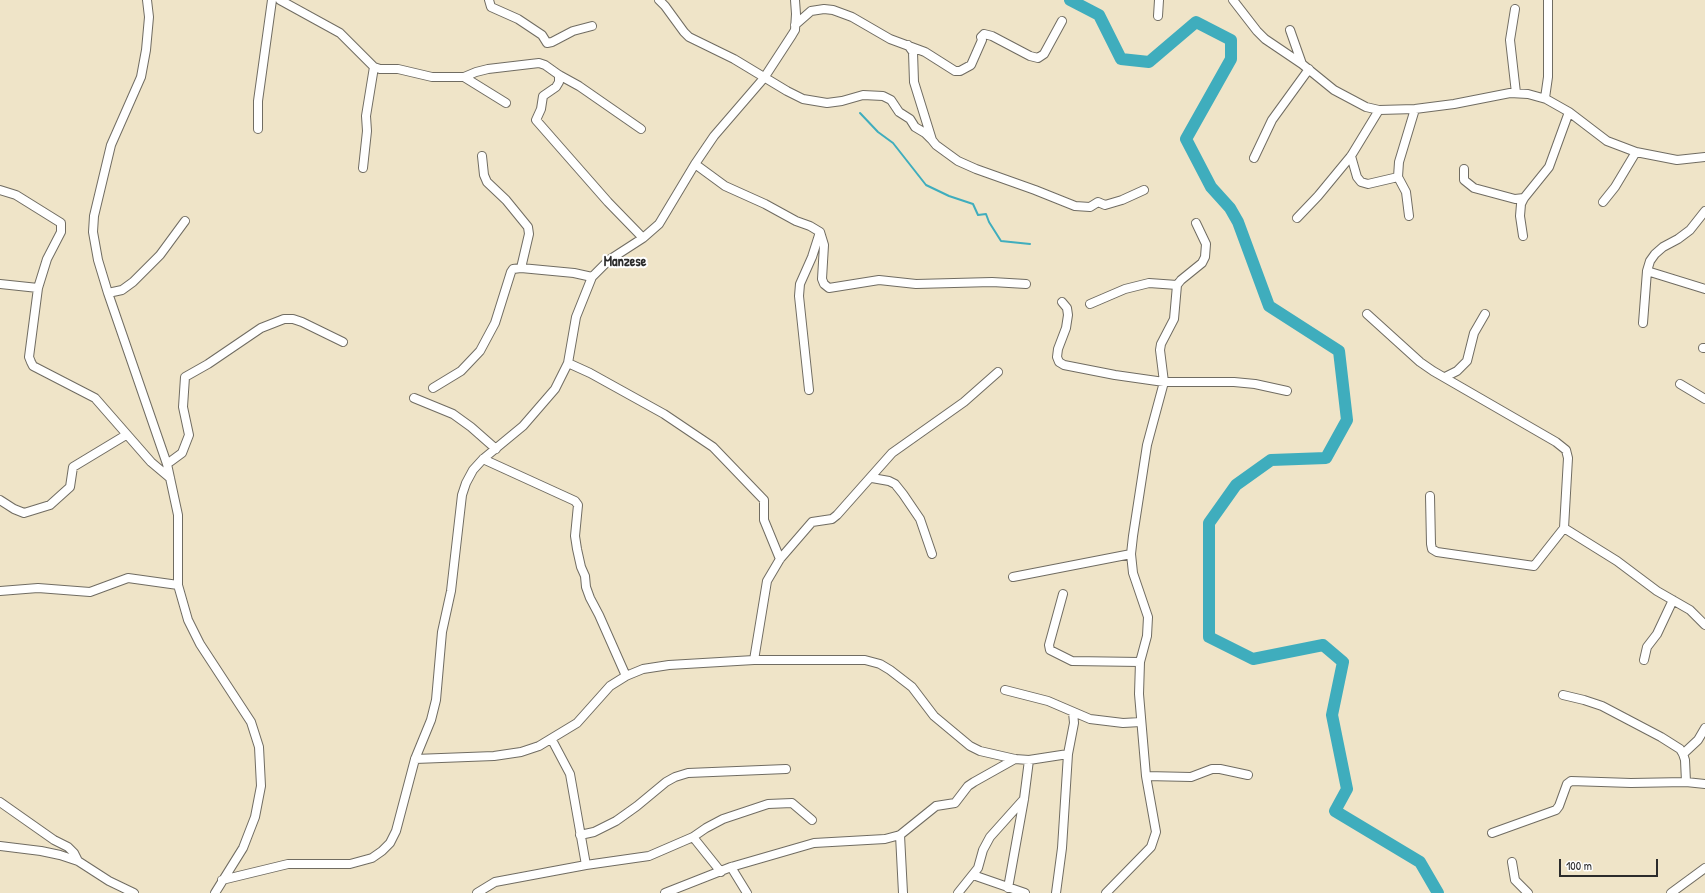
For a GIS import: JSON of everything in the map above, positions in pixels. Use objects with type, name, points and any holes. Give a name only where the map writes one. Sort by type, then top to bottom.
[{"type":"street","points":[[146,0],[149,17],[146,50],[141,77],[111,145],[94,216],[93,232],[98,260],[108,293],[168,464],[178,515],[178,585],[188,620],[200,644],[251,722],[259,747],[261,786],[250,834],[215,893]]},
{"type":"street","points":[[258,129],[258,101],[272,0]]},
{"type":"street","points":[[280,0],[340,33],[349,40],[374,67],[432,77],[464,77],[488,69],[539,63],[545,65],[579,86],[641,129]]},
{"type":"street","points":[[488,0],[491,7],[518,19],[542,35],[547,43],[573,31],[592,26]]},
{"type":"street","points":[[659,0],[689,37],[734,60],[803,99],[827,102],[842,101],[870,94],[883,96],[891,100],[899,112],[910,119],[915,127],[925,133],[936,145],[958,161],[976,169],[1075,206],[1090,207],[1098,202],[1105,205],[1122,200],[1144,190]]},
{"type":"street","points":[[222,880],[288,864],[350,864],[372,858],[390,843],[396,831],[415,759],[432,720],[436,700],[442,632],[451,592],[462,495],[466,484],[473,470],[483,459],[523,426],[555,389],[568,363],[576,317],[592,277],[610,260],[643,238],[659,224],[695,164],[714,136],[764,78],[792,35],[795,25],[795,0]]},
{"type":"street","points":[[1158,16],[1159,0]]},
{"type":"street","points":[[1233,0],[1257,31],[1280,50],[1306,67],[1334,90],[1366,107],[1379,110],[1415,109],[1516,93],[1528,94],[1545,98],[1569,112],[1607,140],[1636,152],[1677,160],[1705,157]]},
{"type":"street","points":[[1545,98],[1548,77],[1548,0]]},
{"type":"street","points":[[795,25],[812,11],[824,9],[833,10],[852,16],[890,39],[925,52],[951,68],[960,71],[971,65],[982,40],[981,37],[984,34],[992,36],[1030,56],[1038,58],[1044,54],[1062,21]]},
{"type":"street","points":[[1515,9],[1510,40],[1516,93]]},
{"type":"street","points":[[1290,30],[1306,67]]},
{"type":"street","points":[[907,45],[913,52],[914,82],[932,140]]},
{"type":"street","points":[[363,168],[367,131],[366,116],[374,67]]},
{"type":"street","points":[[1254,158],[1272,120],[1306,67]]},
{"type":"street","points":[[559,75],[559,82],[556,88],[543,96],[541,109],[536,120],[608,202],[643,238]]},
{"type":"street","points":[[464,77],[506,103]]},
{"type":"street","points":[[1409,216],[1406,192],[1398,177],[1399,162],[1415,109]]},
{"type":"street","points":[[1297,218],[1318,196],[1351,156],[1379,110]]},
{"type":"street","points":[[1522,236],[1520,216],[1521,204],[1524,198],[1549,167],[1569,112]]},
{"type":"street","points":[[1603,202],[1615,187],[1636,152]]},
{"type":"street","points":[[482,156],[484,175],[487,182],[506,200],[528,227],[521,268]]},
{"type":"street","points":[[1351,156],[1356,175],[1361,182],[1368,184],[1398,177]]},
{"type":"street","points":[[695,164],[724,186],[820,232],[824,245],[822,279],[824,284],[829,288],[879,280],[916,284],[961,282],[1026,284]]},
{"type":"street","points":[[1464,169],[1464,180],[1474,188],[1515,199],[1524,198]]},
{"type":"street","points":[[0,190],[16,195],[61,223],[62,232],[47,259],[38,288],[29,357],[33,366],[95,398],[126,435],[170,478]]},
{"type":"street","points":[[1643,323],[1647,271],[1650,261],[1655,254],[1690,230],[1705,211]]},
{"type":"street","points":[[108,293],[122,290],[133,282],[160,255],[185,221]]},
{"type":"street","points":[[1106,893],[1151,847],[1156,832],[1146,776],[1139,694],[1140,662],[1147,636],[1148,621],[1133,573],[1131,554],[1132,536],[1147,445],[1164,382],[1164,372],[1160,350],[1174,319],[1177,286],[1181,280],[1202,263],[1205,257],[1206,244],[1196,223]]},
{"type":"street","points":[[809,390],[799,296],[800,284],[812,257],[820,232]]},
{"type":"street","points":[[433,388],[461,371],[480,351],[495,323],[513,269],[521,268],[574,273],[592,277]]},
{"type":"street","points":[[1647,271],[1705,289]]},
{"type":"street","points":[[1090,304],[1125,289],[1149,283],[1177,286]]},
{"type":"street","points":[[0,284],[38,288]]},
{"type":"street","points":[[1062,302],[1067,308],[1068,315],[1066,328],[1058,349],[1057,357],[1059,362],[1064,365],[1115,375],[1164,382],[1234,382],[1255,384],[1287,391]]},
{"type":"street","points":[[1367,314],[1420,362],[1556,442],[1566,450],[1568,458],[1564,528],[1534,566],[1437,552],[1432,549],[1430,496]]},
{"type":"street","points":[[1445,377],[1457,371],[1467,361],[1474,333],[1485,314]]},
{"type":"street","points":[[168,464],[182,453],[189,434],[183,407],[185,377],[208,364],[261,328],[284,319],[293,319],[302,322],[343,342]]},
{"type":"street","points":[[568,363],[590,373],[664,414],[713,447],[764,500],[764,520],[780,558]]},
{"type":"street","points":[[754,660],[767,581],[780,558],[812,522],[832,519],[837,516],[872,478],[892,453],[964,402],[998,372]]},
{"type":"street","points":[[1680,384],[1705,399]]},
{"type":"street","points":[[414,398],[453,414],[471,427],[496,449]]},
{"type":"street","points":[[0,500],[14,509],[24,513],[50,505],[70,487],[73,466],[126,435]]},
{"type":"street","points":[[483,459],[575,501],[578,505],[575,536],[581,567],[585,576],[586,587],[626,676]]},
{"type":"street","points":[[872,478],[889,481],[895,484],[904,494],[920,519],[932,554]]},
{"type":"street","points":[[1564,528],[1617,561],[1646,584],[1690,610],[1705,625]]},
{"type":"street","points":[[1013,577],[1131,554]]},
{"type":"street","points":[[0,591],[38,588],[90,592],[128,578],[178,585]]},
{"type":"street","points":[[1063,594],[1049,646],[1050,650],[1072,661],[1140,662]]},
{"type":"street","points":[[1644,660],[1647,647],[1657,634],[1673,600]]},
{"type":"street","points":[[415,759],[494,756],[521,752],[540,746],[552,740],[577,723],[610,686],[626,676],[643,670],[669,665],[754,660],[865,660],[880,664],[912,687],[934,716],[970,746],[993,755],[1015,759],[1029,760],[1068,754]]},
{"type":"street","points":[[1005,690],[1048,701],[1090,719],[1123,723],[1141,722]]},
{"type":"street","points":[[1563,695],[1602,706],[1661,737],[1680,749],[1683,754],[1686,782]]},
{"type":"street","points":[[1056,893],[1062,848],[1068,754],[1074,723],[1073,712]]},
{"type":"street","points":[[1683,754],[1698,740],[1705,728]]},
{"type":"street","points":[[552,740],[570,774],[586,865]]},
{"type":"street","points":[[665,893],[731,867],[814,843],[885,838],[900,835],[936,806],[955,803],[968,786],[1015,759]]},
{"type":"street","points":[[1008,888],[1024,799],[1029,760]]},
{"type":"street","points":[[580,835],[594,832],[616,821],[666,782],[675,777],[688,773],[786,769]]},
{"type":"street","points":[[1146,776],[1191,778],[1212,769],[1220,769],[1248,775]]},
{"type":"street","points":[[1492,833],[1556,810],[1559,806],[1567,784],[1571,781],[1631,783],[1686,782],[1705,784]]},
{"type":"street","points":[[958,893],[978,868],[983,850],[990,837],[1024,799]]},
{"type":"street","points":[[0,802],[54,840],[68,847],[74,853],[78,861]]},
{"type":"street","points":[[477,893],[495,882],[586,865],[648,856],[693,837],[723,819],[760,806],[775,803],[792,803],[812,820]]},
{"type":"street","points":[[900,835],[904,893]]},
{"type":"street","points":[[693,837],[721,872]]},
{"type":"street","points":[[0,846],[41,851],[78,861],[109,881],[134,893]]},
{"type":"street","points":[[1512,862],[1514,880],[1528,893]]},
{"type":"street","points":[[731,867],[747,893]]},
{"type":"street","points":[[1671,893],[1705,868]]},
{"type":"street","points":[[973,875],[1024,893]]},
{"type":"waterway","points":[[1070,0],[1099,15],[1121,59],[1149,62],[1196,22],[1231,40],[1231,59],[1186,139],[1211,187],[1230,208],[1238,222],[1269,306],[1339,351],[1347,420],[1326,458],[1271,460],[1236,485],[1209,523],[1209,637],[1253,659],[1323,645],[1343,662],[1332,715],[1347,789],[1335,811],[1420,862],[1438,893]]},
{"type":"waterway","points":[[860,113],[878,132],[893,143],[926,185],[949,196],[973,204],[978,215],[986,214],[989,222],[1001,241],[1030,244]]},
{"type":"district","name":"Manzese","points":[[625,262]]}]
